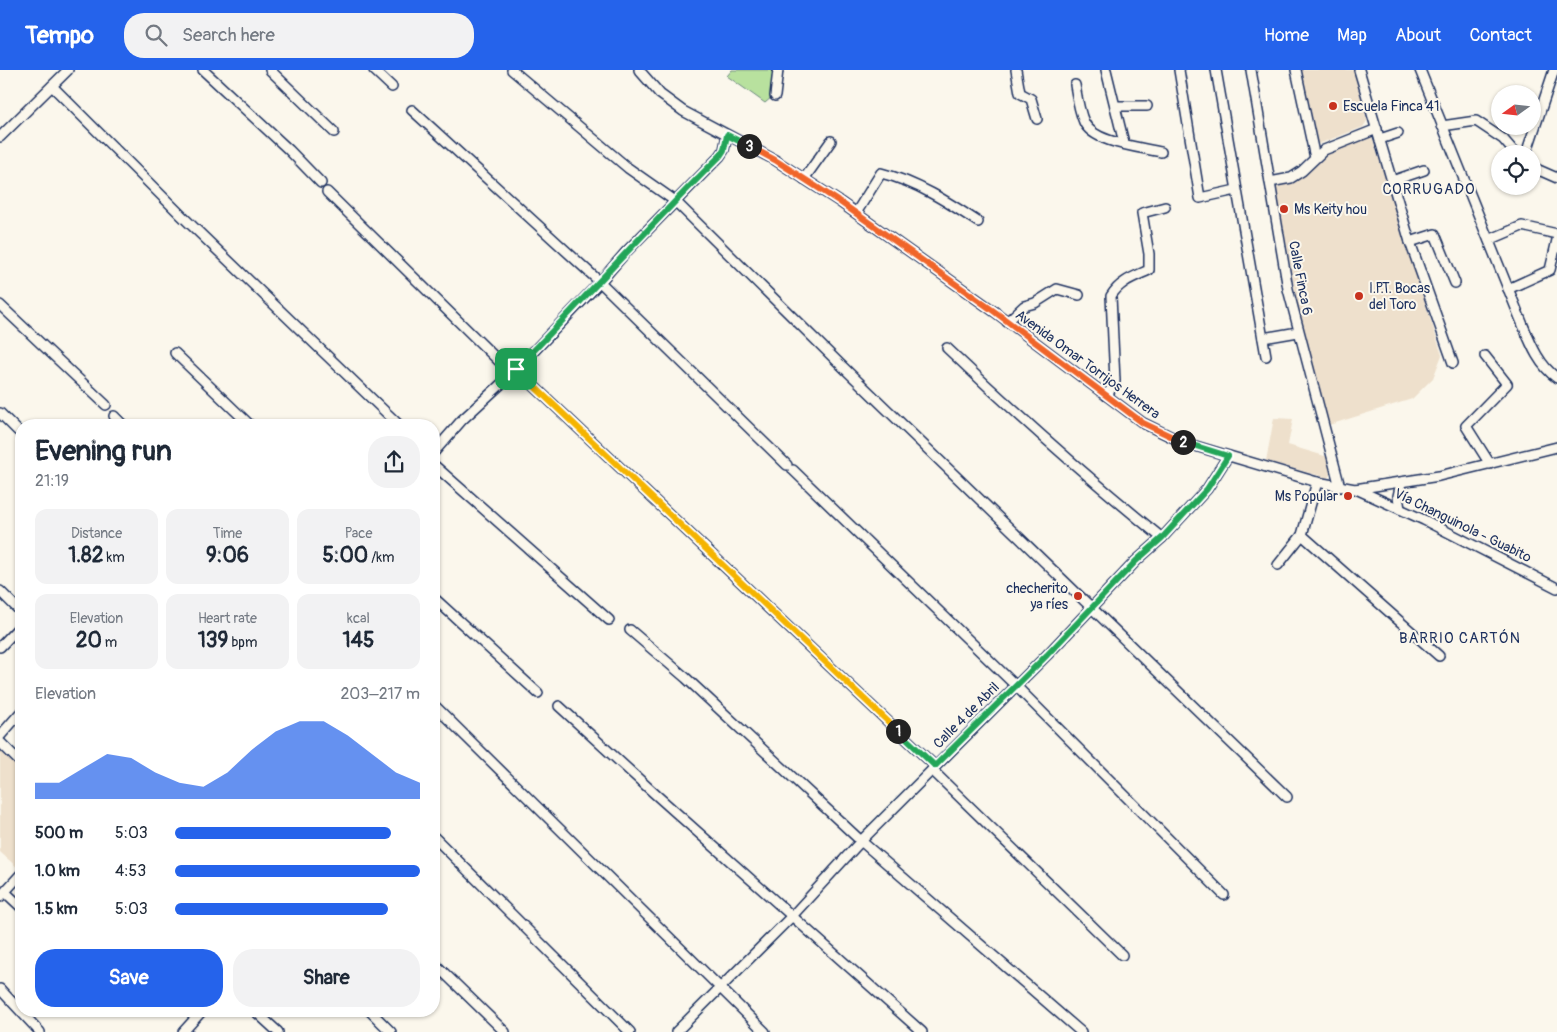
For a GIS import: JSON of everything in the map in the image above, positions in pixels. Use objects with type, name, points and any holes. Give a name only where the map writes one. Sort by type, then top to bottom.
[{"type":"street","points":[[0,137],[68,70]]},
{"type":"street","points":[[203,70],[289,150],[321,183]]},
{"type":"street","points":[[270,70],[334,132]]},
{"type":"street","points":[[374,70],[392,88]]},
{"type":"street","points":[[512,70],[628,168],[675,201],[1286,797]]},
{"type":"street","name":"Avenida Omar Torrijos Herrera","points":[[639,70],[660,94],[683,111],[775,160],[804,179],[1007,322],[1143,423],[1163,434],[1228,456],[1317,482],[1355,489],[1401,483],[1557,447]]},
{"type":"street","points":[[775,96],[778,70]]},
{"type":"street","points":[[1016,70],[1020,93],[1031,99],[1036,120]]},
{"type":"street","points":[[1106,70],[1124,143]]},
{"type":"street","points":[[1179,70],[1200,198],[1236,190]]},
{"type":"street","points":[[1216,70],[1266,356]]},
{"type":"street","name":"Calle Finca 6","points":[[1251,70],[1288,289],[1340,487]]},
{"type":"street","points":[[1296,70],[1315,158]]},
{"type":"street","points":[[1359,70],[1410,242],[1453,363]]},
{"type":"street","points":[[1420,70],[1508,289],[1537,355],[1550,373],[1557,378]]},
{"type":"street","points":[[1529,145],[1554,70]]},
{"type":"street","points":[[1074,84],[1084,122],[1091,133],[1103,138],[1161,152]]},
{"type":"street","points":[[52,86],[180,215],[393,419]]},
{"type":"street","points":[[1115,106],[1147,106]]},
{"type":"street","points":[[412,110],[600,282],[1015,685],[1224,895]]},
{"type":"street","points":[[1442,126],[1476,121],[1503,139],[1508,145]]},
{"type":"street","points":[[1270,182],[1291,178],[1302,171],[1324,150],[1377,129]]},
{"type":"street","points":[[1380,139],[1398,133]]},
{"type":"street","points":[[440,445],[462,420],[514,371],[720,156],[724,150],[727,135]]},
{"type":"street","points":[[804,179],[830,141]]},
{"type":"street","points":[[1392,181],[1424,170]]},
{"type":"street","points":[[1541,171],[1557,178]]},
{"type":"street","points":[[856,214],[881,172],[939,196],[978,222]]},
{"type":"street","points":[[326,192],[933,768],[1122,955]]},
{"type":"street","points":[[1107,396],[1115,381],[1111,296],[1125,281],[1149,270],[1149,254],[1142,213],[1165,207]]},
{"type":"street","points":[[1489,240],[1522,226],[1557,234]]},
{"type":"street","points":[[1410,242],[1435,234],[1455,283]]},
{"type":"street","points":[[1508,289],[1550,270],[1557,240]]},
{"type":"street","points":[[1007,322],[1024,306],[1035,303],[1057,289],[1079,295]]},
{"type":"street","points":[[0,305],[106,405]]},
{"type":"street","points":[[1263,338],[1298,332]]},
{"type":"street","points":[[947,348],[1056,449],[1162,538]]},
{"type":"street","points":[[175,353],[244,419]]},
{"type":"street","points":[[1485,356],[1507,384],[1466,426],[1490,464]]},
{"type":"street","points":[[0,413],[15,428]]},
{"type":"street","points":[[114,416],[117,419]]},
{"type":"street","name":"Calle 4 de Abril","points":[[676,1032],[792,916],[933,768],[1162,538],[1207,489],[1228,456]]},
{"type":"street","points":[[440,470],[609,620]]},
{"type":"street","points":[[1278,565],[1302,535],[1317,482]]},
{"type":"street","points":[[1400,509],[1398,496],[1401,483]]},
{"type":"street","name":"Vía Changuinola - Guabito","points":[[1355,489],[1400,509],[1557,588]]},
{"type":"street","points":[[1302,535],[1439,656]]},
{"type":"street","points":[[0,592],[15,606]]},
{"type":"street","points":[[440,604],[538,694]]},
{"type":"street","points":[[630,630],[686,678],[861,842],[1082,1032]]},
{"type":"street","points":[[0,647],[15,631]]},
{"type":"street","points":[[559,706],[922,1032]]},
{"type":"street","points":[[440,711],[765,1032]]},
{"type":"street","points":[[0,736],[15,719]]},
{"type":"street","points":[[0,742],[15,757]]},
{"type":"street","points":[[440,843],[630,1032]]},
{"type":"street","points":[[15,881],[2,895],[15,903]]},
{"type":"street","points":[[440,969],[504,1032]]},
{"type":"street","points":[[0,989],[15,1005]]},
{"type":"street","points":[[26,1017],[40,1032]]},
{"type":"street","points":[[183,1032],[197,1017]]},
{"type":"street","points":[[262,1017],[278,1032]]},
{"type":"street","points":[[376,1017],[391,1032]]},
{"type":"shaded area","name":"Escuela Finca 41","points":[[1296,70],[1354,70],[1367,121],[1363,127],[1313,146]]},
{"type":"shaded area","name":"I.P.T. Bocas del Toro","points":[[1372,137],[1442,355],[1433,378],[1412,399],[1329,425],[1302,328],[1276,187],[1290,184],[1327,154]]},
{"type":"shaded area","points":[[1274,418],[1293,419],[1288,445],[1328,457],[1332,471],[1328,478],[1266,461]]},
{"type":"shaded area","points":[[0,750],[15,765],[15,865],[0,852]]},
{"type":"green space","points":[[732,70],[776,70],[772,97],[765,103],[727,76]]},
{"type":"place","name":"Escuela Finca 41","points":[[1333,106]]},
{"type":"place","name":"Ms Keity hou","points":[[1284,209]]},
{"type":"place","name":"I.P.T. Bocas del Toro","points":[[1359,296]]},
{"type":"place","name":"Ms Popular","points":[[1348,496]]},
{"type":"place","name":"checherito ya ríes","points":[[1078,596]]},
{"type":"district","name":"CORRUGADO","points":[[1429,189]]},
{"type":"district","name":"BARRIO CARTÓN","points":[[1460,638]]},
{"type":"route","points":[[727,135],[775,160],[840,202],[995,312],[1143,423],[1182,442],[1228,456],[1221,469],[1197,501],[1162,538],[1136,561],[1047,655],[935,766],[516,369],[720,156],[724,150],[727,135]]}]
